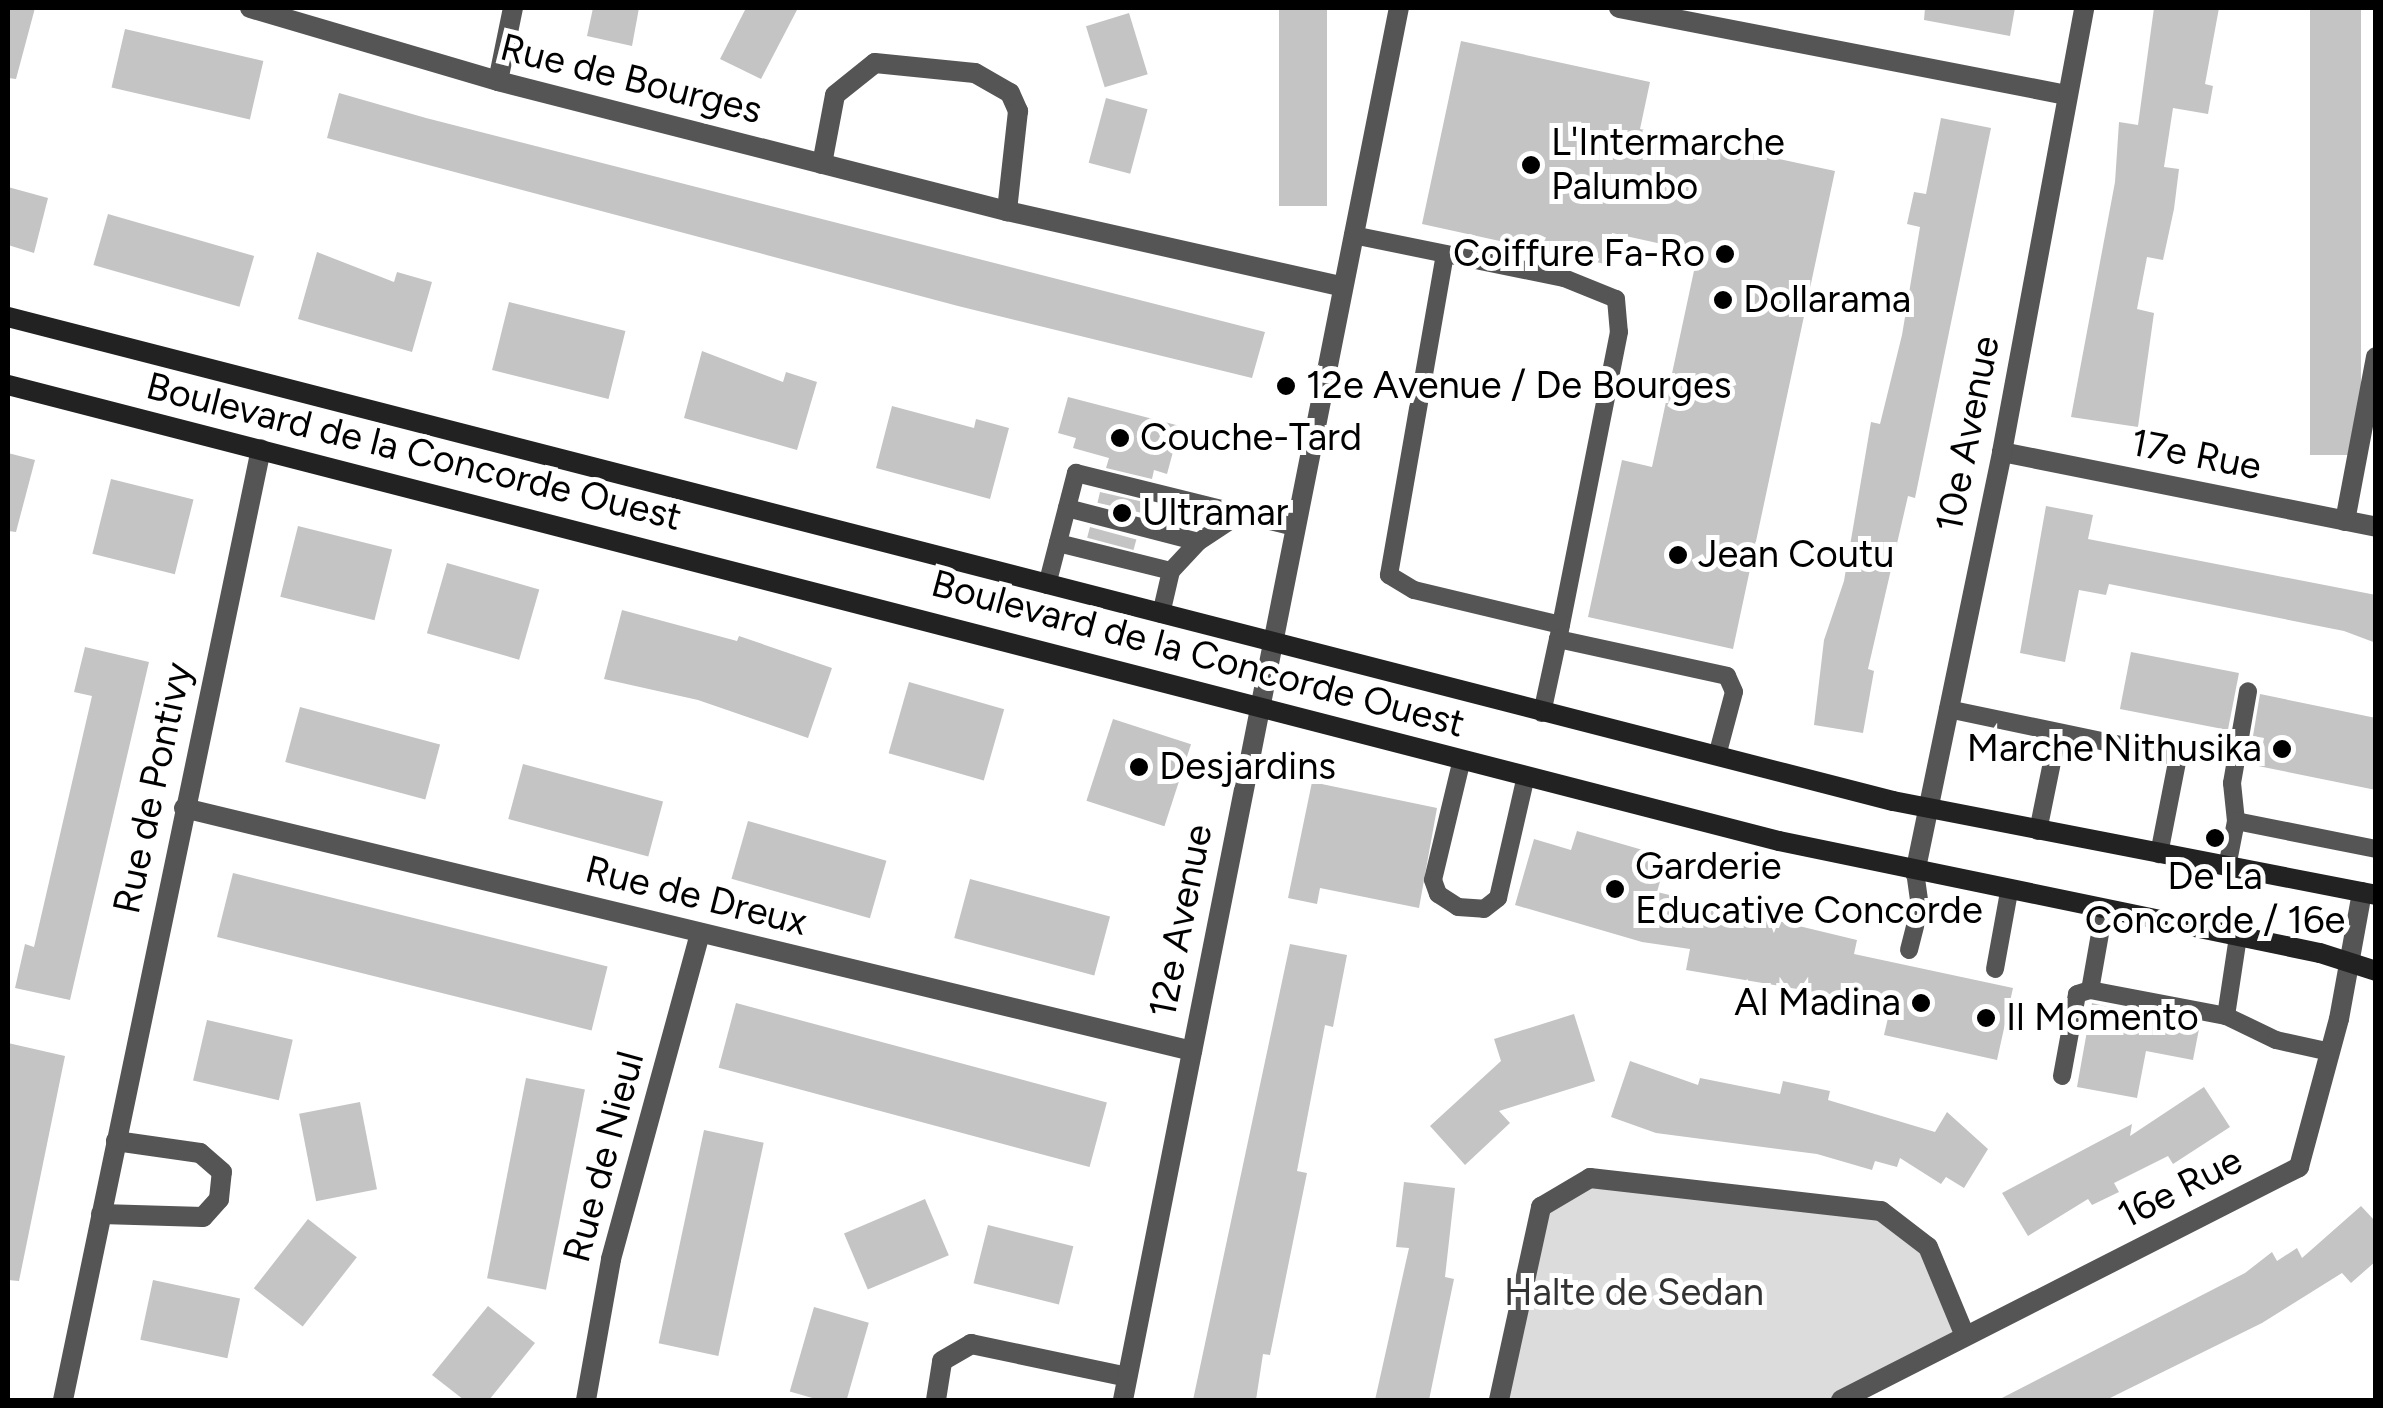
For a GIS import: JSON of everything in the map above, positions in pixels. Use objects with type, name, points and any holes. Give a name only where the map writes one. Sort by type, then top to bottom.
[{"type":"street","name":"Rue de Bourges","points":[[250,8],[498,81],[822,164],[1007,211],[1344,287]]},
{"type":"street","points":[[498,81],[513,8]]},
{"type":"street","name":"12e Avenue","points":[[1122,1400],[1257,704],[1399,8]]},
{"type":"street","points":[[1619,8],[2066,95]]},
{"type":"street","name":"10e Avenue","points":[[1916,873],[2002,452],[2084,8]]},
{"type":"street","points":[[822,164],[835,95],[875,62],[975,73],[1010,93],[1018,110],[1007,211]]},
{"type":"street","name":"Boulevard de la Concorde Ouest","points":[[8,317],[1542,713],[1928,808],[2369,894]]},
{"type":"street","points":[[2346,521],[2376,357]]},
{"type":"street","name":"Boulevard de la Concorde Ouest","points":[[8,385],[1916,873],[2238,938],[2376,971]]},
{"type":"street","name":"Rue de Pontivy","points":[[63,1400],[260,450]]},
{"type":"street","name":"17e Rue","points":[[2002,452],[2376,527]]},
{"type":"street","name":"Rue de Dreux","points":[[184,808],[1192,1052]]},
{"type":"street","name":"16e Rue","points":[[1840,1400],[2299,1168],[2369,894]]},
{"type":"street","name":"Rue de Nieul","points":[[586,1400],[611,1259],[700,932]]},
{"type":"street","points":[[101,1214],[203,1218],[218,1199],[222,1172],[200,1153],[116,1141]]},
{"type":"street","points":[[1500,1400],[1541,1207],[1590,1178],[1881,1211],[1928,1247],[1966,1336]]},
{"type":"street","points":[[936,1400],[942,1362],[971,1344],[1127,1378]]},
{"type":"lane","points":[[1353,235],[1582,283],[1610,293],[1619,305],[1542,713]]},
{"type":"lane","points":[[1445,254],[1388,576],[1414,590],[1730,678],[1734,692],[1718,756]]},
{"type":"lane","points":[[1048,585],[1076,473],[1295,527]]},
{"type":"lane","points":[[1067,508],[1198,542]]},
{"type":"lane","points":[[1161,614],[1171,572],[1198,542],[1239,515]]},
{"type":"lane","points":[[1058,543],[1171,572]]},
{"type":"lane","points":[[2226,867],[2236,821],[2232,783],[2248,691]]},
{"type":"lane","points":[[1948,709],[2178,757],[2159,854]]},
{"type":"lane","points":[[2038,830],[2058,733]]},
{"type":"lane","points":[[1462,759],[1433,880],[1438,894],[1458,907],[1478,911],[1498,898],[1526,776]]},
{"type":"lane","points":[[2236,821],[2376,849]]},
{"type":"lane","points":[[1909,950],[1920,907],[1916,873]]},
{"type":"lane","points":[[1995,969],[2009,892]]},
{"type":"lane","points":[[2090,990],[2104,910]]},
{"type":"lane","points":[[2226,1016],[2238,938]]},
{"type":"lane","points":[[2062,1076],[2077,994],[2090,990],[2226,1016],[2276,1040],[2330,1052]]},
{"type":"green space","name":"Halte de Sedan","points":[[1590,1178],[1881,1211],[1928,1247],[1965,1336],[1841,1400],[1499,1400],[1541,1207]]},
{"type":"building","points":[[8,8],[35,8],[16,79],[8,78]]},
{"type":"building","points":[[593,8],[639,8],[632,46],[587,36]]},
{"type":"building","points":[[746,8],[798,8],[761,79],[720,59]]},
{"type":"building","points":[[1279,8],[1327,8],[1327,206],[1279,206]]},
{"type":"building","points":[[1925,8],[2015,8],[2010,36],[1924,20]]},
{"type":"building","points":[[2154,8],[2219,8],[2205,84],[2213,86],[2208,114],[2173,108],[2164,167],[2179,169],[2174,209],[2163,260],[2147,257],[2137,309],[2154,313],[2138,427],[2071,417],[2115,182],[2119,122],[2138,125]]},
{"type":"building","points":[[2310,8],[2361,8],[2361,455],[2310,455]]},
{"type":"building","points":[[1129,13],[1148,74],[1105,87],[1086,26]]},
{"type":"building","points":[[125,29],[263,61],[250,119],[112,87]]},
{"type":"building","points":[[1461,41],[1650,82],[1640,129],[1835,171],[1733,649],[1588,617],[1622,460],[1652,467],[1698,252],[1612,233],[1605,264],[1422,224]]},
{"type":"building","points":[[339,93],[1265,332],[1252,378],[958,306],[327,138]]},
{"type":"building","points":[[1106,98],[1148,109],[1130,174],[1089,163]]},
{"type":"building","points":[[1941,118],[1991,128],[1915,498],[1908,496],[1868,669],[1874,671],[1863,733],[1814,725],[1824,640],[1844,581],[1871,422],[1880,424],[1902,335],[1920,227],[1907,224],[1914,192],[1926,194]]},
{"type":"building","points":[[8,187],[48,198],[34,253],[8,245]]},
{"type":"building","points":[[108,214],[254,256],[240,307],[93,265]]},
{"type":"building","points":[[317,252],[394,282],[397,272],[432,282],[412,352],[298,319]]},
{"type":"building","points":[[509,302],[625,331],[609,399],[492,370]]},
{"type":"building","points":[[702,351],[783,382],[786,372],[817,382],[797,450],[684,418]]},
{"type":"building","points":[[1068,397],[1180,426],[1167,474],[1154,470],[1152,479],[1106,468],[1109,458],[1073,448],[1076,438],[1058,433]]},
{"type":"building","points":[[892,406],[974,428],[976,419],[1009,428],[990,499],[876,468]]},
{"type":"building","points":[[8,453],[35,460],[16,532],[8,531]]},
{"type":"building","points":[[111,479],[193,500],[175,574],[92,554]]},
{"type":"building","points":[[1100,492],[1146,503],[1143,513],[1098,503]]},
{"type":"building","points":[[2046,506],[2093,515],[2088,539],[2376,595],[2376,643],[2344,631],[2109,584],[2106,595],[2079,590],[2065,662],[2020,653]]},
{"type":"building","points":[[298,526],[392,549],[374,620],[280,597]]},
{"type":"building","points":[[1090,527],[1136,539],[1134,550],[1087,538]]},
{"type":"building","points":[[447,563],[539,589],[519,660],[427,633]]},
{"type":"building","points":[[622,610],[737,641],[739,636],[832,668],[808,738],[698,700],[604,679]]},
{"type":"building","points":[[85,647],[149,662],[70,1000],[15,988],[25,944],[34,947],[92,696],[74,692]]},
{"type":"building","points":[[2131,652],[2239,673],[2228,730],[2120,709]]},
{"type":"building","points":[[909,682],[1004,709],[984,780],[889,753]]},
{"type":"building","points":[[2260,694],[2376,718],[2376,790],[2258,766],[2264,738],[2253,736]]},
{"type":"building","points":[[300,707],[440,745],[425,800],[285,762]]},
{"type":"building","points":[[1113,719],[1191,744],[1164,826],[1086,801]]},
{"type":"building","points":[[523,764],[663,802],[648,857],[508,819]]},
{"type":"building","points":[[1312,782],[1437,808],[1419,908],[1320,888],[1317,904],[1288,898]]},
{"type":"building","points":[[748,821],[886,861],[870,918],[731,879]]},
{"type":"building","points":[[1577,831],[1667,857],[1657,892],[1857,940],[1854,954],[2013,988],[1997,1060],[1884,1035],[1891,1005],[1686,970],[1690,949],[1642,942],[1515,905],[1534,839],[1571,850]]},
{"type":"building","points":[[233,873],[608,966],[592,1030],[217,937]]},
{"type":"building","points":[[970,879],[1110,917],[1094,975],[954,938]]},
{"type":"building","points":[[1290,944],[1347,955],[1333,1027],[1325,1025],[1297,1171],[1307,1173],[1270,1355],[1263,1354],[1256,1400],[1193,1400]]},
{"type":"building","points":[[736,1003],[1107,1102],[1090,1167],[719,1068]]},
{"type":"building","points":[[2092,1003],[2199,1029],[2193,1060],[2146,1051],[2137,1098],[2077,1087]]},
{"type":"building","points":[[1574,1014],[1595,1081],[1499,1111],[1510,1123],[1465,1165],[1430,1126],[1501,1061],[1494,1039]]},
{"type":"building","points":[[207,1020],[293,1040],[279,1100],[193,1080]]},
{"type":"building","points":[[8,1043],[65,1056],[19,1281],[8,1280]]},
{"type":"building","points":[[1630,1061],[1698,1085],[1700,1078],[1780,1094],[1783,1081],[1830,1091],[1828,1100],[1935,1132],[1947,1112],[1988,1149],[1964,1188],[1946,1177],[1941,1184],[1900,1158],[1897,1167],[1875,1161],[1872,1170],[1817,1154],[1656,1133],[1611,1117]]},
{"type":"building","points":[[526,1078],[585,1089],[546,1290],[487,1278]]},
{"type":"building","points":[[2204,1087],[2230,1127],[2173,1164],[2168,1156],[2114,1183],[2119,1192],[2092,1205],[2088,1199],[2028,1236],[2002,1193],[2132,1124],[2130,1136]]},
{"type":"building","points":[[360,1102],[377,1189],[316,1201],[299,1114]]},
{"type":"building","points":[[704,1130],[764,1143],[718,1356],[659,1343]]},
{"type":"building","points":[[1404,1182],[1455,1188],[1445,1277],[1454,1279],[1429,1400],[1375,1400],[1409,1248],[1396,1247]]},
{"type":"building","points":[[925,1199],[949,1255],[868,1290],[844,1233]]},
{"type":"building","points":[[2361,1206],[2376,1222],[2376,1261],[2351,1283],[2342,1273],[2262,1323],[2106,1400],[1998,1400],[2245,1273],[2272,1252],[2277,1261],[2297,1248],[2302,1258]]},
{"type":"building","points":[[308,1219],[357,1257],[303,1327],[254,1288]]},
{"type":"building","points":[[988,1225],[1073,1246],[1059,1305],[973,1283]]},
{"type":"building","points":[[153,1280],[240,1299],[227,1358],[140,1340]]},
{"type":"building","points":[[488,1306],[535,1343],[489,1400],[464,1400],[432,1375]]},
{"type":"building","points":[[814,1307],[869,1323],[847,1400],[819,1400],[790,1392]]},
{"type":"place","name":"L'Intermarche Palumbo","points":[[1531,165]]},
{"type":"place","name":"Coiffure Fa-Ro","points":[[1725,254]]},
{"type":"place","name":"Dollarama","points":[[1723,300]]},
{"type":"place","name":"12e Avenue / De Bourges","points":[[1286,386]]},
{"type":"place","name":"Couche-Tard","points":[[1120,438]]},
{"type":"place","name":"Ultramar","points":[[1122,513]]},
{"type":"place","name":"Jean Coutu","points":[[1678,555]]},
{"type":"place","name":"Marche Nithusika","points":[[2282,749]]},
{"type":"place","name":"Desjardins","points":[[1139,767]]},
{"type":"place","name":"De La Concorde / 16e","points":[[2215,838]]},
{"type":"place","name":"Garderie Educative Concorde","points":[[1615,889]]},
{"type":"place","name":"Al Madina","points":[[1921,1003]]},
{"type":"place","name":"Il Momento","points":[[1986,1018]]}]
